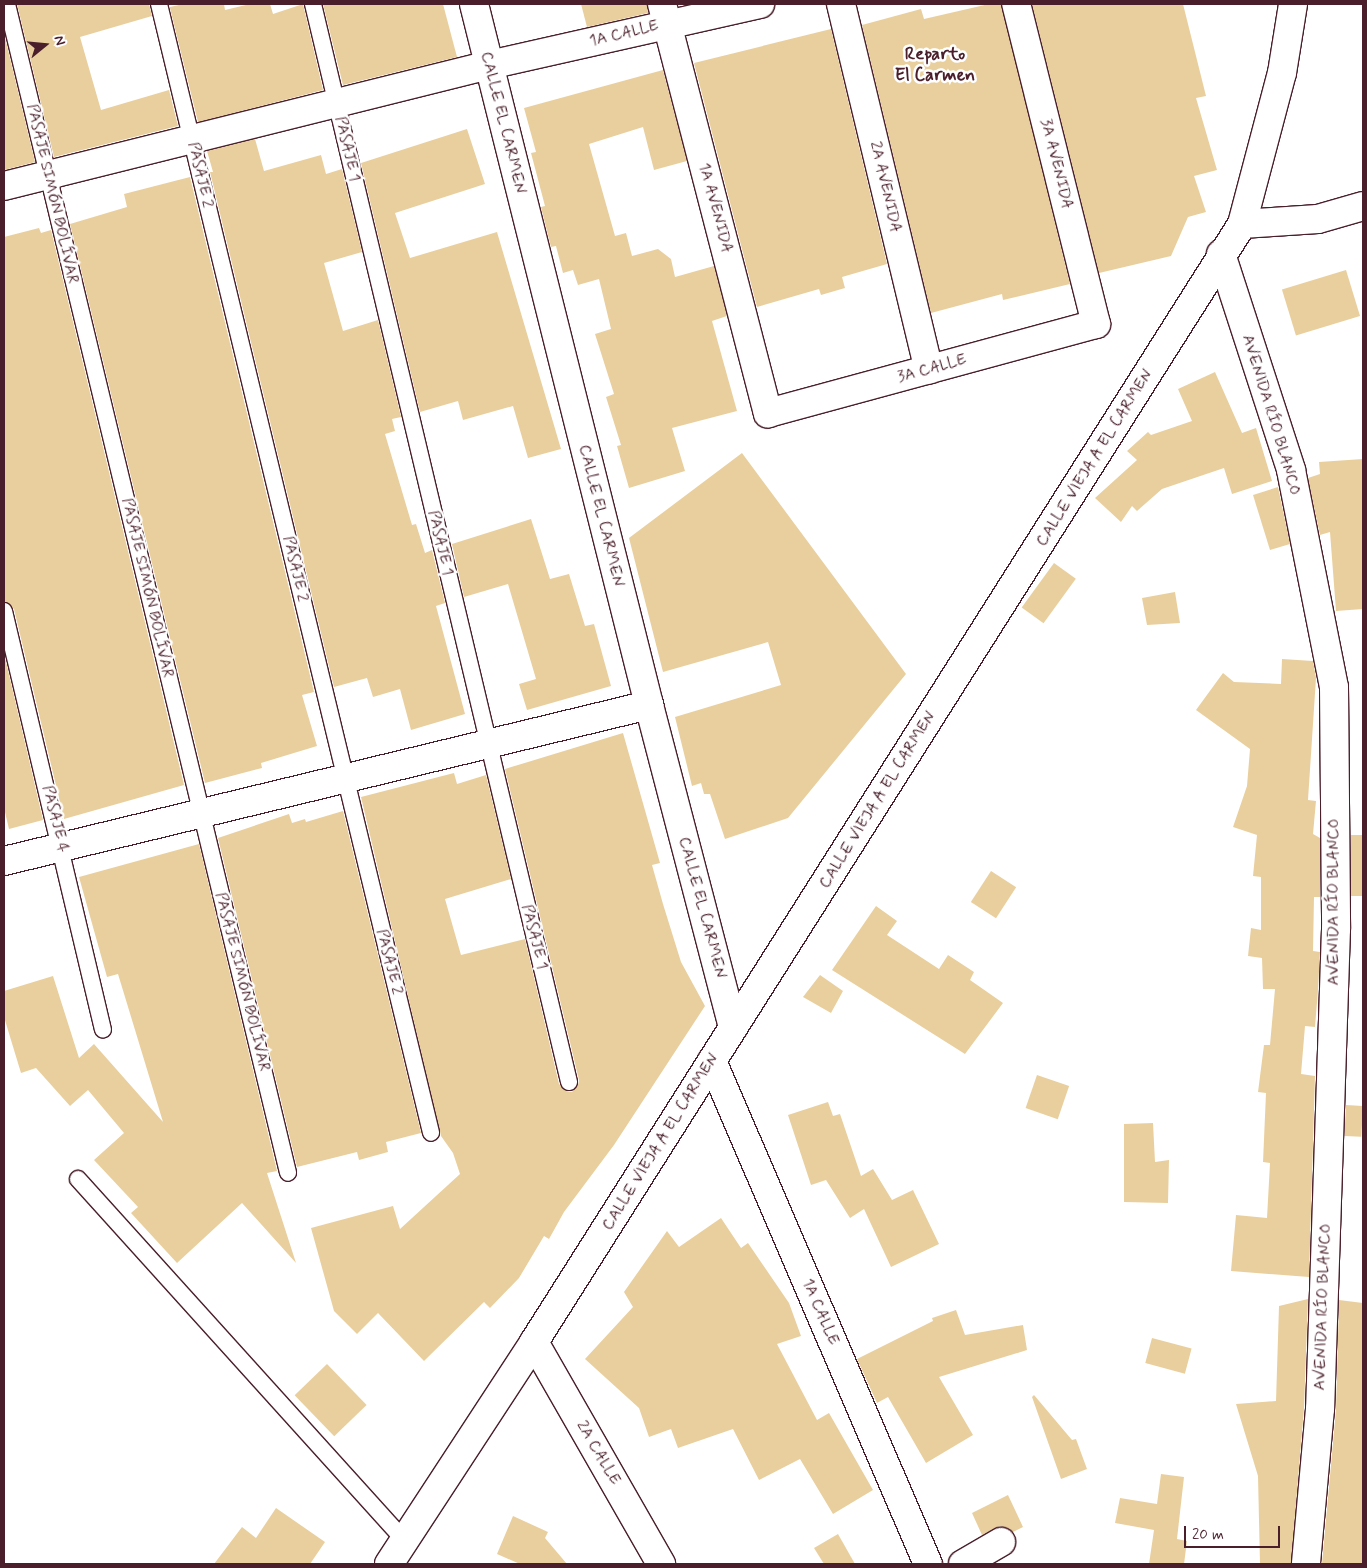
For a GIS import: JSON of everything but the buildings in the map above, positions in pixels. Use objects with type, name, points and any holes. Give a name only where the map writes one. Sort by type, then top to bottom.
[{"type":"street","name":"CALLE EL CARMEN","points":[[474,4],[649,705],[733,1027]]},
{"type":"street","name":"1A CALLE","points":[[4,186],[488,64],[665,14],[760,4]]},
{"type":"street","name":"2A AVENIDA","points":[[841,4],[928,370]]},
{"type":"street","name":"3A AVENIDA","points":[[1016,4],[1096,324]]},
{"type":"street","name":"CALLE VIEJA A EL CARMEN","points":[[389,1564],[534,1342],[1174,335],[1221,254],[1242,224],[1280,82],[1293,4]]},
{"type":"street","name":"1A AVENIDA","points":[[665,14],[768,413]]},
{"type":"street","points":[[1242,224],[1318,219],[1363,206]]},
{"type":"street","name":"AVENIDA RÍO BLANCO","points":[[1221,254],[1291,470],[1334,687],[1335,939],[1320,1409],[1306,1564]]},
{"type":"street","name":"3A CALLE","points":[[768,413],[1096,324]]},
{"type":"street","points":[[4,861],[649,705]]},
{"type":"street","name":"1A CALLE","points":[[712,1061],[928,1564]]},
{"type":"street","name":"2A CALLE","points":[[534,1342],[661,1564]]},
{"type":"street","points":[[963,1564],[1001,1542]]},
{"type":"lane","name":"PASAJE SIMÓN BOLÍVAR","points":[[7,4],[288,1173]]},
{"type":"lane","name":"PASAJE 2","points":[[159,4],[431,1133]]},
{"type":"lane","name":"PASAJE 1","points":[[313,4],[487,744],[569,1082]]},
{"type":"lane","name":"PASAJE 4","points":[[4,611],[62,848],[103,1029]]},
{"type":"lane","points":[[78,1179],[404,1540]]},
{"type":"district","name":"Reparto El Carmen","points":[[935,65]]}]
